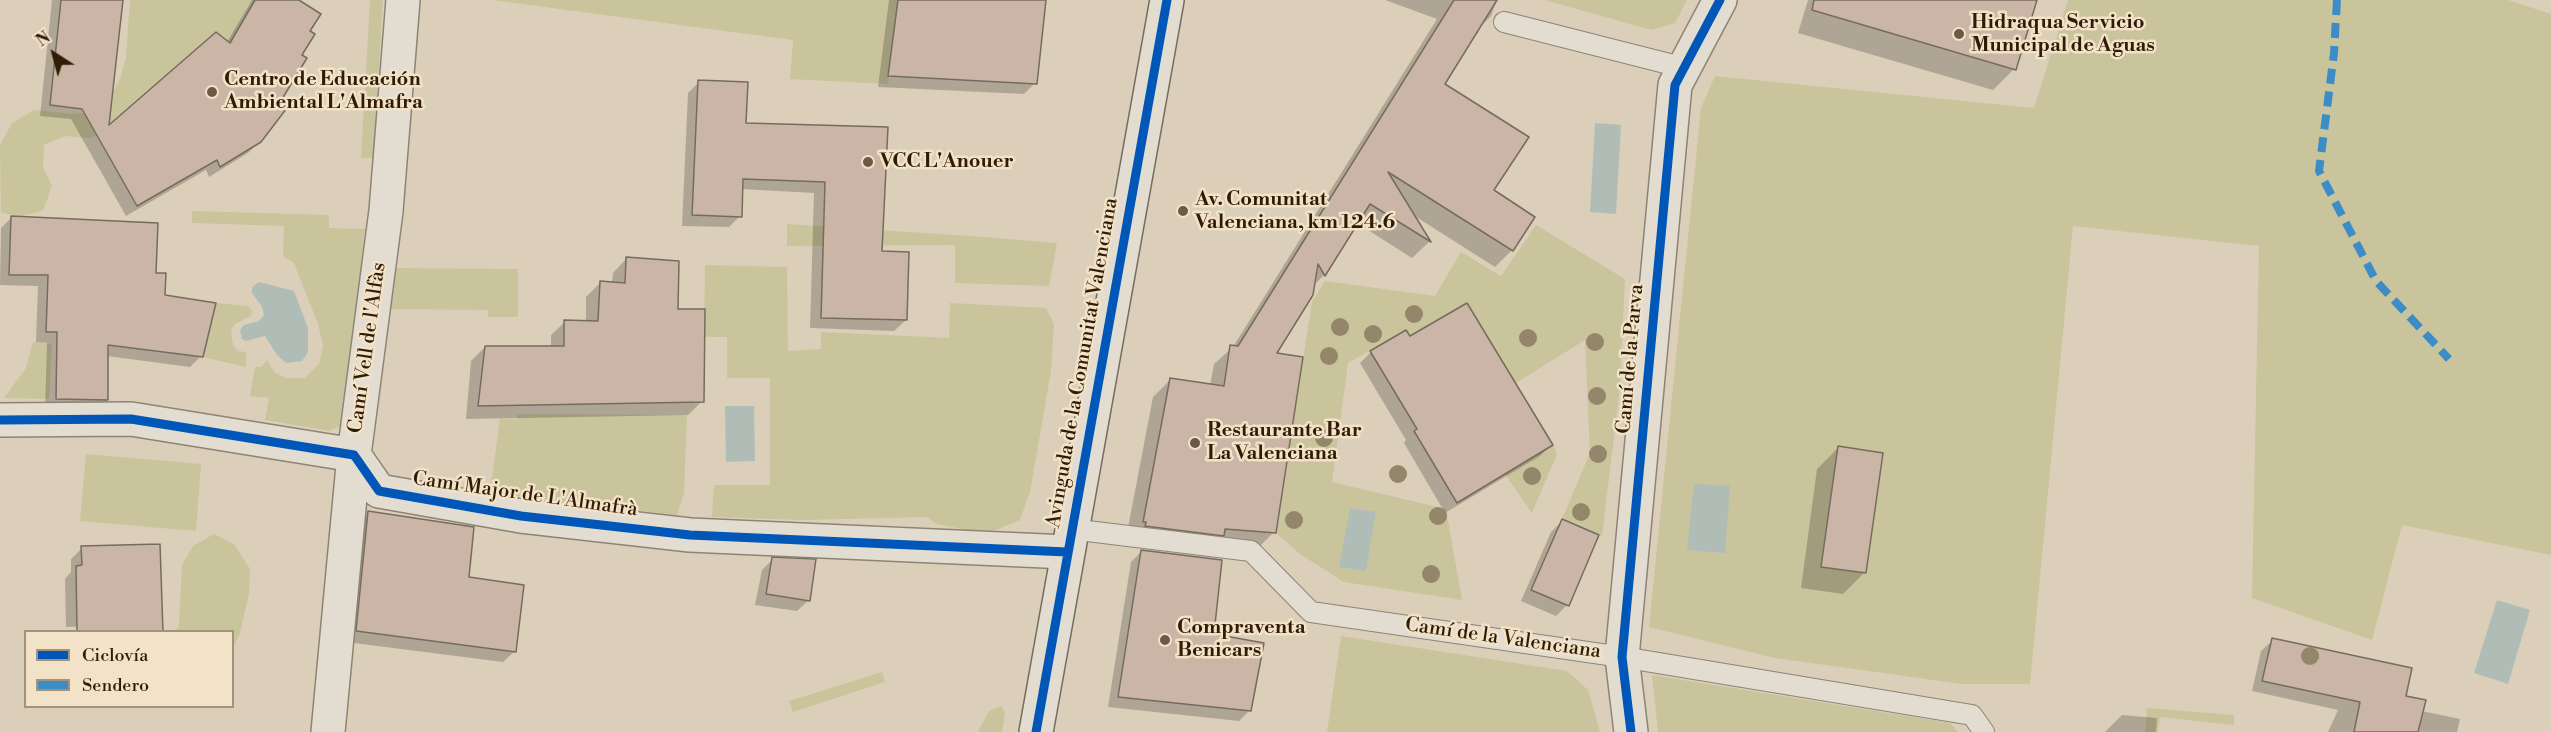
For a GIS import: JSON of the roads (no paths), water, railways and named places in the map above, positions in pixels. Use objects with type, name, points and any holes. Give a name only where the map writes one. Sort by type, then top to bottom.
[{"type":"street","name":"Camí Vell de l'Alfàs","points":[[328,732],[354,455],[386,210],[403,0]]},
{"type":"street","name":"Avinguda de la Comunitat Valenciana","points":[[1036,732],[1167,0]]},
{"type":"street","name":"Camí de la Parva","points":[[1631,732],[1622,657],[1675,85],[1720,0]]},
{"type":"street","points":[[0,420],[131,419],[354,455]]},
{"type":"street","name":"Camí Major de L'Almafrà","points":[[354,455],[379,491],[521,516],[690,535],[1069,540]]},
{"type":"lane","points":[[1504,22],[1685,68]]},
{"type":"lane","name":"Camí de la Valenciana","points":[[1069,540],[1251,551],[1311,612],[1622,657],[1972,715],[1984,732]]},
{"type":"place","name":"Hidraqua Servicio Municipal de Aguas","points":[[1959,34]]},
{"type":"place","name":"Centro de Educación Ambiental L'Almafra","points":[[212,92]]},
{"type":"place","name":"VCC L'Anouer","points":[[868,162]]},
{"type":"place","name":"Av. Comunitat Valenciana, km 124.6","points":[[1183,211]]},
{"type":"place","name":"Restaurante Bar La Valenciana","points":[[1195,443]]},
{"type":"place","name":"Compraventa Benicars","points":[[1165,640]]}]
